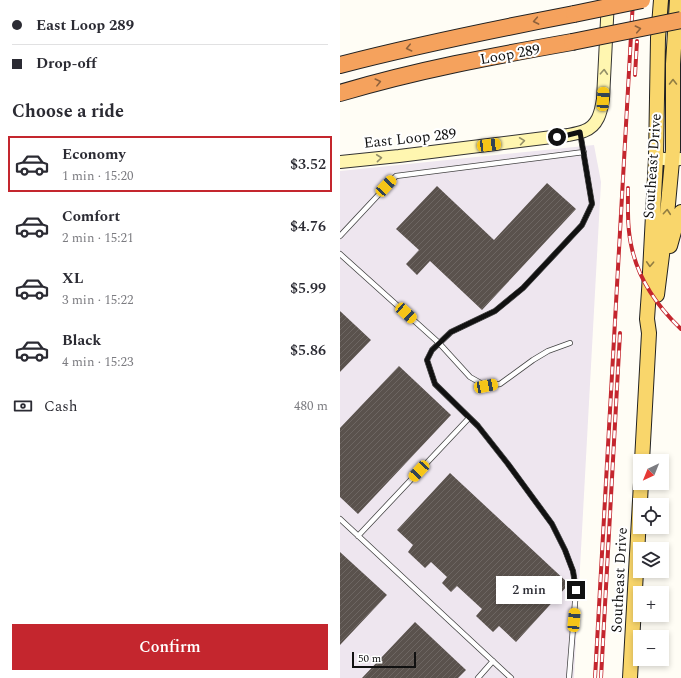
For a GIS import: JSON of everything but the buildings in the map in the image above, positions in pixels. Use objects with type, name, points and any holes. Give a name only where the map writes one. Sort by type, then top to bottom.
[{"type":"highway","name":"Loop 289","points":[[340,65],[475,33],[642,0]]},
{"type":"highway","name":"Loop 289","points":[[340,93],[416,72],[681,20]]},
{"type":"main road","name":"East Loop 289","points":[[340,162],[568,135],[585,131],[594,124],[601,113],[608,0]]},
{"type":"main road","name":"Southeast Drive","points":[[642,454],[649,333],[647,320],[656,153],[660,0]]},
{"type":"main road","name":"Southeast Drive","points":[[649,333],[654,321],[667,215],[677,155],[673,64],[676,0]]},
{"type":"main road","points":[[656,153],[677,155]]},
{"type":"main road","points":[[659,279],[667,261],[675,228],[681,212]]},
{"type":"main road","name":"Southeast Drive","points":[[630,678],[641,490]]},
{"type":"lane","points":[[569,678],[576,590],[573,571],[565,550],[552,524],[508,464],[478,426],[435,384],[427,360],[432,350],[451,332],[495,311],[523,288],[582,225],[592,204],[580,132]]},
{"type":"lane","points":[[340,236],[396,176],[584,152]]},
{"type":"lane","points":[[340,254],[439,342],[470,377],[486,386],[500,384],[548,351],[570,343]]},
{"type":"lane","points":[[358,536],[470,418]]},
{"type":"lane","points":[[340,518],[511,678]]},
{"type":"lane","points":[[478,678],[493,661]]},
{"type":"shaded area","points":[[594,145],[601,182],[574,678],[340,678],[340,171]]},
{"type":"railway","points":[[595,678],[633,0]]},
{"type":"railway","points":[[635,75],[637,41]]},
{"type":"railway","points":[[628,188],[629,234],[639,271],[657,302],[681,329]]},
{"type":"railway","points":[[601,678],[620,333]]},
{"type":"route","points":[[557,137],[580,132],[592,204],[582,225],[523,288],[495,311],[451,332],[432,350],[427,360],[435,384],[478,426],[552,524],[565,550],[573,571],[576,590]]}]
